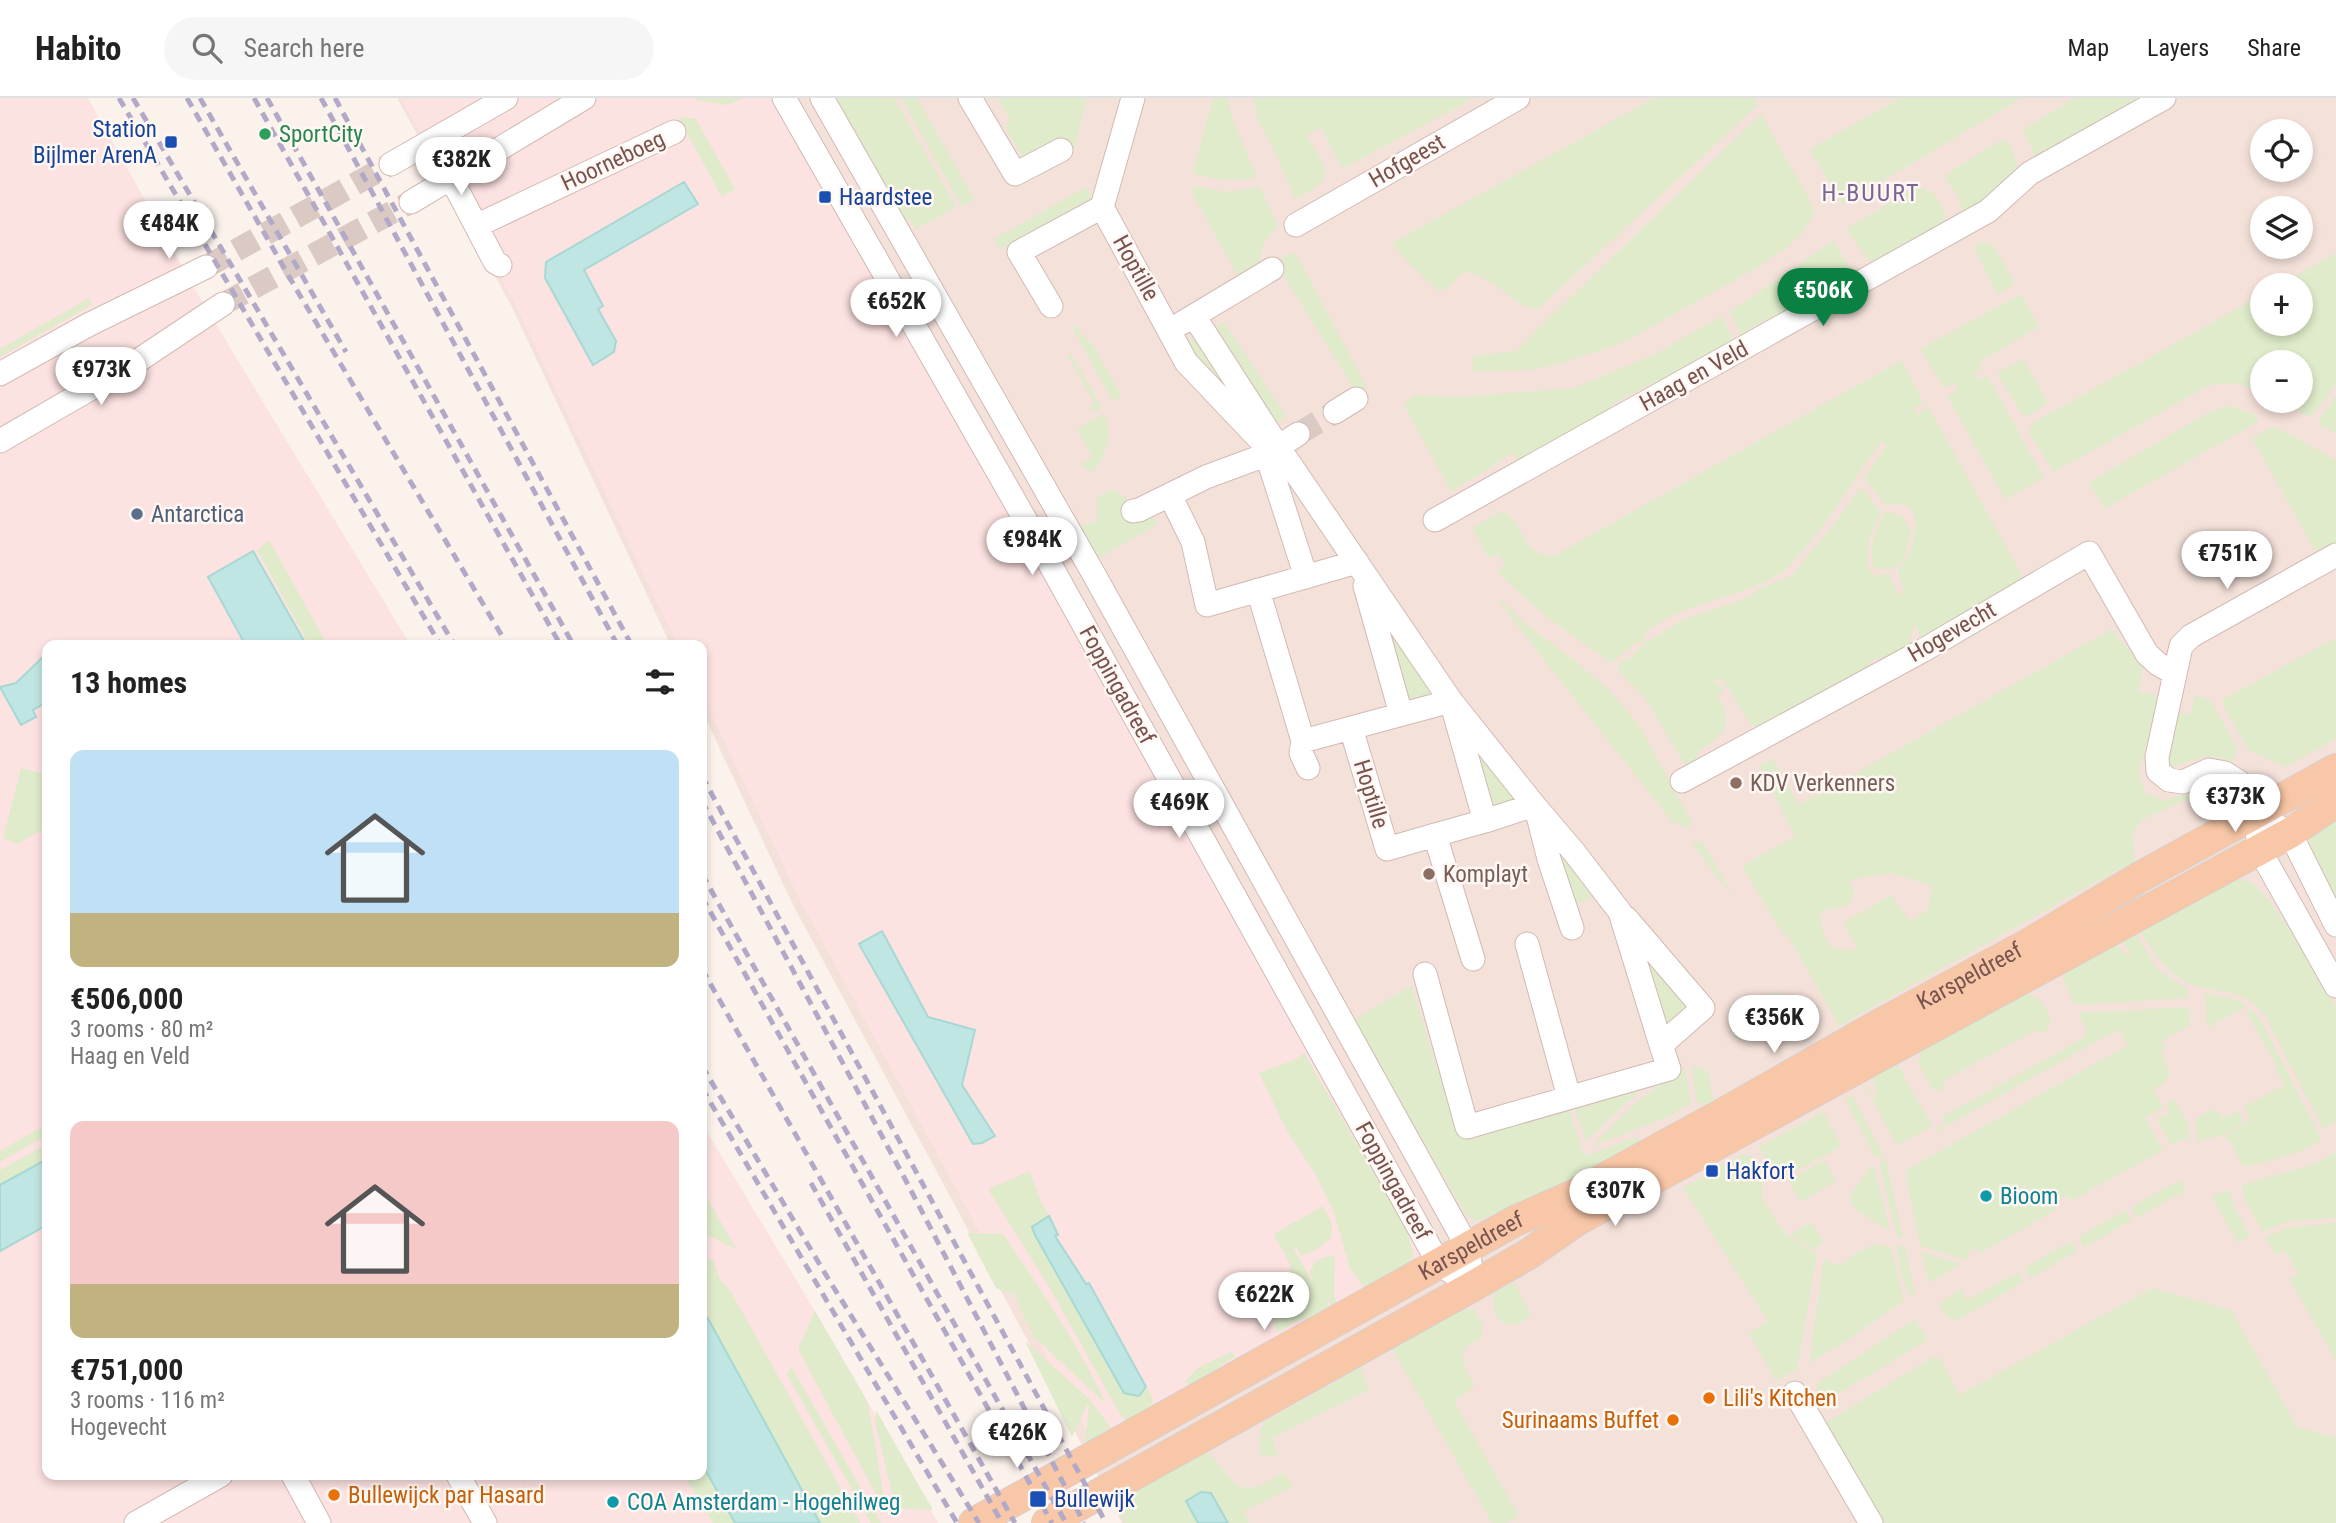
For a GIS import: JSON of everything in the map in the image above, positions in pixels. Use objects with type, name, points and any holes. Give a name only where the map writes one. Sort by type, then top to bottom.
[{"type":"main road","name":"Karspeldreef","points":[[1856,1053],[2140,877],[2336,769]]},
{"type":"main road","name":"Karspeldreef","points":[[1048,1523],[1527,1255],[1730,1123],[1856,1053],[2290,833],[2336,802]]},
{"type":"main road","name":"Karspeldreef","points":[[974,1523],[1515,1222],[1730,1123]]},
{"type":"street","points":[[391,163],[506,98]]},
{"type":"street","points":[[411,202],[584,98]]},
{"type":"street","name":"Foppingadreef","points":[[822,98],[1092,571],[1468,1248],[1473,1286]]},
{"type":"street","points":[[970,98],[1015,174],[1061,150]]},
{"type":"street","points":[[1051,306],[1019,252],[1102,206],[1133,98]]},
{"type":"street","name":"Hofgeest","points":[[1296,225],[1518,98]]},
{"type":"street","name":"Haag en Veld","points":[[1444,515],[1988,211],[2030,173],[2164,98]]},
{"type":"street","name":"Foppingadreef","points":[[788,105],[1039,545],[1439,1264],[1473,1286]]},
{"type":"street","name":"Hoorneboeg","points":[[476,226],[674,132]]},
{"type":"street","points":[[451,178],[495,262],[500,265]]},
{"type":"street","name":"Hoptille","points":[[1102,206],[1186,362],[1263,443],[1274,451],[1358,563],[1451,701],[1620,912],[1703,1008],[1661,1045]]},
{"type":"street","points":[[0,374],[206,267]]},
{"type":"street","points":[[1170,330],[1272,269]]},
{"type":"street","points":[[0,441],[133,364],[223,304]]},
{"type":"street","points":[[1194,316],[1274,451]]},
{"type":"street","points":[[1335,412],[1356,398]]},
{"type":"street","points":[[1133,511],[1206,477],[1274,451],[1298,434]]},
{"type":"street","name":"Hoptille","points":[[1274,451],[1306,577]]},
{"type":"street","points":[[1170,495],[1193,542],[1207,605],[1358,563]]},
{"type":"street","name":"Hogevecht","points":[[1682,781],[1922,651],[2089,553],[2147,654],[2174,673]]},
{"type":"street","points":[[2336,555],[2191,636],[2181,646],[2157,757],[2158,771],[2169,780],[2183,782],[2209,770],[2225,773],[2239,782],[2255,814],[2259,849],[2336,986]]},
{"type":"street","name":"Hoptille","points":[[1358,563],[1401,714]]},
{"type":"street","points":[[1258,590],[1303,741],[1301,753],[1308,768]]},
{"type":"street","name":"Hoptille","points":[[1303,741],[1451,701]]},
{"type":"street","name":"Hoptille","points":[[1451,701],[1485,821]]},
{"type":"street","name":"Hoptille","points":[[1351,728],[1387,849],[1435,835]]},
{"type":"street","points":[[1473,959],[1435,835],[1535,807]]},
{"type":"street","name":"Hoptille","points":[[1535,807],[1572,928]]},
{"type":"street","points":[[2255,814],[2290,833],[2336,925]]},
{"type":"street","name":"Hoptille","points":[[1425,974],[1467,1128],[1668,1069],[1620,912]]},
{"type":"street","points":[[1527,944],[1569,1097]]},
{"type":"street","points":[[1795,1392],[1871,1523]]},
{"type":"street","points":[[136,1523],[212,1480]]},
{"type":"street","points":[[296,1480],[319,1523]]},
{"type":"street","points":[[461,1480],[485,1523]]},
{"type":"shaded area","points":[[0,98],[88,98],[197,293],[407,640],[42,640],[42,1480],[707,1480],[707,1132],[938,1523],[0,1523]]},
{"type":"shaded area","points":[[397,98],[2336,98],[2336,1523],[1122,1523],[1030,1345],[792,903],[707,722],[707,640],[668,640],[511,305]]},
{"type":"shaded area","points":[[401,98],[780,98],[1440,1256],[1094,1444],[799,898],[707,705],[707,640],[675,640],[514,302]]},
{"type":"green space","points":[[696,98],[743,98],[727,105]]},
{"type":"green space","points":[[833,98],[894,98],[956,207],[916,229],[910,219],[903,223]]},
{"type":"green space","points":[[901,98],[917,98],[975,200],[962,207]]},
{"type":"green space","points":[[997,98],[1087,98],[1074,150],[1055,147],[1026,163],[1005,127],[1011,121]]},
{"type":"green space","points":[[1213,98],[1227,98],[1257,177],[1226,180],[1195,174],[1193,171]]},
{"type":"green space","points":[[1253,98],[1474,98],[1346,167],[1341,167],[1321,128],[1307,134],[1323,165],[1324,178],[1310,191],[1295,199],[1273,147],[1258,121]]},
{"type":"green space","points":[[1654,98],[1754,98],[1758,105],[1539,308],[1523,305],[1469,271],[1438,291],[1392,243]]},
{"type":"green space","points":[[1900,98],[2022,98],[1842,205],[1810,149]]},
{"type":"green space","points":[[2074,98],[2143,98],[2036,158],[2023,130]]},
{"type":"green space","points":[[1761,114],[1808,197],[1814,213],[1803,233],[1785,249],[1748,273],[1622,343],[1560,364],[1532,370],[1472,371],[1474,356],[1517,351]]},
{"type":"green space","points":[[678,117],[696,119],[735,189],[722,197]]},
{"type":"green space","points":[[2003,139],[2011,147],[2019,170],[1998,185],[1965,217],[1957,194],[1944,178]]},
{"type":"green space","points":[[1192,185],[1225,192],[1260,187],[1278,225],[1264,242],[1258,269],[1239,278],[1193,195]]},
{"type":"green space","points":[[1086,187],[1093,197],[1000,250],[994,239]]},
{"type":"green space","points":[[1914,188],[1928,191],[1937,198],[1947,222],[1871,264],[1846,229]]},
{"type":"green space","points":[[1833,241],[1855,275],[1774,321],[1769,319],[1750,328],[1747,337],[1742,340],[1730,312]]},
{"type":"green space","points":[[1983,241],[1994,246],[2015,284],[1997,295],[1974,247]]},
{"type":"green space","points":[[1289,253],[1297,255],[1364,382],[1366,387],[1361,392],[1353,387],[1279,268],[1282,258]]},
{"type":"green space","points":[[2336,253],[2336,385],[2311,417],[2302,413],[2313,413],[2313,350],[2250,350],[2250,387],[2236,384],[2208,386],[2054,472],[2030,434],[2034,422],[2250,301],[2250,336],[2313,336],[2313,273],[2300,273]]},
{"type":"green space","points":[[2021,294],[2039,327],[1980,361],[1982,368],[1973,373],[1978,380],[1987,375],[2044,478],[2005,499],[1947,396],[1958,391],[1954,383],[1944,388],[1920,349]]},
{"type":"green space","points":[[89,298],[92,305],[0,357],[0,349]]},
{"type":"green space","points":[[1722,316],[1735,344],[1658,386],[1652,383],[1610,406],[1609,414],[1521,465],[1513,453],[1451,492],[1404,405],[1414,395],[1462,397],[1574,388],[1653,355]]},
{"type":"green space","points":[[1224,322],[1286,416],[1272,426],[1209,332]]},
{"type":"green space","points":[[1075,326],[1094,347],[1122,396],[1113,401],[1072,327]]},
{"type":"green space","points":[[1196,335],[1252,415],[1184,346]]},
{"type":"green space","points":[[1071,354],[1102,408],[1092,413],[1094,402],[1067,355]]},
{"type":"green space","points":[[2023,359],[2048,403],[2029,416],[2022,414],[1997,373]]},
{"type":"green space","points":[[1902,360],[1923,402],[1914,409],[1918,415],[1928,406],[2024,579],[1922,641],[1916,626],[1909,638],[1914,646],[1885,661],[1876,658],[1870,662],[1867,671],[1759,727],[1750,724],[1722,678],[1714,681],[1724,689],[1718,697],[1726,723],[1719,736],[1696,753],[1700,762],[1692,765],[1684,763],[1643,695],[1618,671],[1620,661],[1631,658],[1643,645],[1682,620],[1747,598],[1762,587],[1791,576],[1861,487],[1881,512],[1870,537],[1867,565],[1873,575],[1889,574],[1899,596],[1904,591],[1897,570],[1912,546],[1915,524],[1913,514],[1909,507],[1902,504],[1886,506],[1864,478],[1887,445],[1882,441],[1822,527],[1784,571],[1765,582],[1693,607],[1659,623],[1644,634],[1645,642],[1636,642],[1612,663],[1552,620],[1510,584],[1497,571],[1505,566],[1498,554],[1489,559],[1472,528],[1503,511],[1511,517],[1535,551],[1554,556]]},
{"type":"green space","points":[[2336,396],[2336,434],[2318,421]]},
{"type":"green space","points":[[2230,406],[2256,415],[2258,422],[2104,509],[2089,482],[2215,409]]},
{"type":"green space","points":[[1105,413],[1107,445],[1097,467],[1091,472],[1080,464],[1093,457],[1077,429]]},
{"type":"green space","points":[[2274,426],[2336,460],[2336,545],[2318,556],[2252,438]]},
{"type":"green space","points":[[1113,489],[1151,515],[1158,524],[1097,559],[1078,527],[1097,521],[1097,497]]},
{"type":"green space","points":[[1886,511],[1902,516],[1911,531],[1904,561],[1891,570],[1874,568],[1872,553],[1878,525]]},
{"type":"green space","points":[[269,540],[325,640],[307,640],[257,550]]},
{"type":"green space","points":[[1495,594],[1526,624],[1608,689],[1639,725],[1692,823],[1690,828],[1673,823]]},
{"type":"green space","points":[[1374,598],[1440,696],[1402,707]]},
{"type":"green space","points":[[2112,629],[2143,667],[2139,692],[2155,694],[2158,709],[2138,773],[2145,793],[2163,800],[2211,788],[2142,820],[2133,833],[2135,862],[1839,1026],[1785,931],[1785,938],[1742,866],[1795,836],[1759,766],[1773,758],[1799,805]],"holes":[[[1892,873],[1932,886],[1928,909],[1911,922],[1891,895],[1843,923],[1858,949],[1839,949],[1828,943],[1820,911],[1848,906],[1855,892],[1848,880]]]},
{"type":"green space","points":[[2336,638],[2336,739],[2285,767],[2248,750],[2223,705],[2223,699]]},
{"type":"green space","points":[[2195,695],[2212,703],[2238,749],[2232,762],[2210,756],[2174,767],[2168,764],[2174,711],[2190,715]]},
{"type":"green space","points":[[1464,725],[1526,804],[1487,814]]},
{"type":"green space","points":[[21,768],[41,773],[42,830],[17,844],[3,838]]},
{"type":"green space","points":[[2336,804],[2336,904],[2310,847],[2310,829]]},
{"type":"green space","points":[[1547,828],[1599,893],[1572,907]]},
{"type":"green space","points":[[1703,842],[1734,898],[1692,844]]},
{"type":"green space","points":[[2228,878],[2251,882],[2270,901],[2297,939],[2336,1007],[2336,1122],[2323,1129],[2265,1015],[2240,996],[2196,986],[2177,977],[2156,955],[2139,929]]},
{"type":"green space","points":[[2135,932],[2156,968],[2188,989],[2188,998],[2074,1005],[2064,980],[2065,971],[2112,938],[2128,956],[2131,955],[2122,939]]},
{"type":"green space","points":[[1638,938],[1696,1006],[1664,1031]]},
{"type":"green space","points":[[1411,985],[1458,1134],[1567,1103],[1584,1156],[1636,1137],[1641,1141],[1520,1205],[1476,1221],[1466,1215],[1353,1021]]},
{"type":"green space","points":[[1777,990],[1798,1029],[1776,1040],[1769,1035],[1773,992]]},
{"type":"green space","points":[[2018,992],[2035,997],[2046,1009],[2051,1020],[2045,1033],[2034,1031],[1945,1080],[1941,1091],[1932,1089],[1918,1062],[1922,1046]]},
{"type":"green space","points":[[2205,993],[2234,999],[2247,1006],[2207,1028]]},
{"type":"green space","points":[[2189,1007],[2190,1025],[2161,1041],[2166,1048],[2161,1051],[2170,1074],[2164,1083],[2153,1089],[2163,1107],[2146,1118],[2163,1150],[2071,1201],[2067,1195],[2053,1203],[2056,1210],[1980,1253],[1976,1247],[1967,1253],[1970,1258],[1967,1260],[1920,1246],[1905,1171],[2128,1045],[2119,1029],[1936,1132],[1935,1130],[1946,1124],[1942,1117],[2085,1037],[2087,1029],[2078,1013]]},
{"type":"green space","points":[[2251,1009],[2263,1024],[2322,1140],[2299,1152],[2247,1167],[2240,1164],[2232,1144],[2224,1136],[2250,1120],[2244,1107],[2284,1085],[2276,1070],[2278,1068],[2246,1012]]},
{"type":"green space","points":[[1762,1015],[1756,1040],[1732,1038]]},
{"type":"green space","points":[[1304,1053],[1405,1226],[1414,1256],[1392,1279],[1366,1291],[1350,1268],[1334,1213],[1316,1175],[1287,1131],[1259,1073],[1294,1060]]},
{"type":"green space","points":[[1896,1062],[1932,1126],[1897,1146],[1863,1081],[1875,1099],[1877,1097],[1874,1080],[1870,1073]]},
{"type":"green space","points":[[1700,1067],[1709,1072],[1714,1100],[1703,1106],[1696,1100],[1692,1068]]},
{"type":"green space","points":[[1685,1068],[1691,1103],[1667,1117],[1593,1146],[1636,1103]]},
{"type":"green space","points":[[1647,1084],[1586,1141],[1572,1101]]},
{"type":"green space","points":[[1852,1095],[1883,1154],[1876,1158],[1845,1099]]},
{"type":"green space","points":[[2174,1099],[2188,1124],[2189,1137],[2171,1145],[2157,1119],[2170,1112],[2166,1103]]},
{"type":"green space","points":[[2213,1109],[2223,1118],[2238,1110],[2244,1122],[2222,1135],[2198,1141],[2195,1119]]},
{"type":"green space","points":[[1823,1112],[1842,1146],[1778,1181],[1759,1147]]},
{"type":"green space","points":[[42,1127],[42,1138],[0,1162],[0,1151]]},
{"type":"green space","points":[[42,1147],[42,1162],[0,1185],[0,1170]]},
{"type":"green space","points":[[2336,1152],[2336,1218],[2289,1221],[2263,1232],[2245,1200],[2242,1185],[2317,1163]]},
{"type":"green space","points":[[1743,1154],[1757,1159],[1763,1180],[1762,1197],[1778,1224],[1787,1234],[1817,1255],[1797,1369],[1776,1381],[1749,1333],[1768,1321],[1683,1188]]},
{"type":"green space","points":[[1886,1159],[1903,1238],[1897,1236],[1879,1162]]},
{"type":"green space","points":[[1824,1160],[1836,1181],[1801,1202],[1788,1181]]},
{"type":"green space","points":[[1871,1165],[1874,1167],[1889,1231],[1855,1209],[1850,1201],[1851,1194]]},
{"type":"green space","points":[[1030,1171],[1049,1216],[1032,1227],[1035,1235],[1124,1392],[1144,1392],[1146,1387],[1153,1398],[1150,1409],[1131,1421],[1126,1421],[1117,1409],[1051,1290],[988,1189]]},
{"type":"green space","points":[[2180,1180],[2186,1190],[2137,1218],[2131,1207]]},
{"type":"green space","points":[[2229,1190],[2250,1236],[2238,1243],[2211,1196]]},
{"type":"green space","points":[[707,1198],[737,1250],[707,1235]]},
{"type":"green space","points":[[1323,1206],[1332,1224],[1331,1238],[1316,1250],[1301,1256],[1296,1247],[1294,1249],[1312,1281],[1314,1280],[1309,1271],[1313,1268],[1313,1263],[1335,1255],[1334,1295],[1339,1307],[1332,1311],[1327,1293],[1329,1313],[1323,1318],[1299,1320],[1277,1333],[1274,1324],[1277,1314],[1265,1288],[1289,1274],[1290,1264],[1274,1234]]},
{"type":"green space","points":[[2125,1210],[2132,1220],[2084,1248],[2078,1237]]},
{"type":"green space","points":[[1811,1222],[1824,1243],[1813,1250],[1791,1234]]},
{"type":"green space","points":[[2336,1223],[2336,1360],[2289,1279],[2298,1274],[2285,1250],[2276,1255],[2265,1237],[2291,1227]]},
{"type":"green space","points":[[967,1233],[1003,1234],[1071,1338],[1106,1404],[1034,1337],[1014,1294],[996,1288]]},
{"type":"green space","points":[[2071,1241],[2077,1251],[2031,1278],[2024,1268]]},
{"type":"green space","points":[[1875,1244],[1891,1247],[1904,1301],[1809,1363],[1824,1258],[1835,1265],[1844,1263],[1857,1252]]},
{"type":"green space","points":[[1897,1245],[1905,1247],[1915,1293],[1910,1297],[1900,1270]]},
{"type":"green space","points":[[1921,1252],[1961,1264],[1929,1283]]},
{"type":"green space","points":[[707,1259],[713,1261],[720,1279],[730,1290],[860,1523],[820,1523],[707,1318]]},
{"type":"green space","points":[[2018,1272],[2024,1282],[1958,1320],[1948,1319],[1939,1304],[1960,1288],[1967,1300]]},
{"type":"green space","points":[[1514,1282],[1531,1315],[1520,1323],[1509,1324],[1499,1319],[1496,1314],[1494,1297],[1496,1291]]},
{"type":"green space","points":[[2152,1288],[2231,1310],[2297,1427],[2336,1438],[2336,1523],[1880,1523],[1825,1423],[1933,1357],[1940,1358],[1959,1395]]},
{"type":"green space","points":[[1458,1307],[1475,1310],[1483,1326],[1480,1339],[1471,1343],[1463,1353],[1464,1365],[1475,1386],[1454,1401],[1519,1516],[1506,1523],[1492,1523],[1389,1343]]},
{"type":"green space","points":[[815,1311],[868,1403],[887,1515],[798,1349]]},
{"type":"green space","points":[[1915,1319],[1928,1340],[1816,1407],[1816,1387],[1821,1381]]},
{"type":"green space","points":[[1025,1341],[1090,1400],[1111,1428],[1085,1444],[1087,1405],[1072,1437]]},
{"type":"green space","points":[[1232,1352],[1235,1357],[1219,1367],[1205,1386],[1189,1386],[1185,1381],[1200,1366]]},
{"type":"green space","points":[[791,1366],[881,1523],[871,1523],[787,1375]]},
{"type":"green space","points":[[1361,1367],[1369,1390],[1272,1438],[1278,1456],[1259,1455],[1262,1423]]},
{"type":"green space","points":[[876,1410],[933,1510],[896,1508],[875,1422]]},
{"type":"green space","points":[[1198,1450],[1207,1453],[1231,1479],[1243,1487],[1259,1486],[1282,1473],[1293,1487],[1244,1511],[1249,1523],[1228,1523],[1211,1494],[1186,1501],[1198,1523],[1124,1523],[1112,1498]]},
{"type":"green space","points":[[707,1473],[735,1523],[713,1523],[687,1480],[707,1480]]},
{"type":"water","points":[[684,182],[698,204],[584,270],[603,306],[598,309],[616,341],[614,352],[593,365],[545,278],[546,262]]},
{"type":"water","points":[[253,551],[304,640],[243,640],[208,577]]},
{"type":"water","points":[[42,658],[42,705],[33,710],[36,717],[21,725],[0,687],[16,683]]},
{"type":"water","points":[[882,931],[928,1017],[975,1030],[962,1085],[995,1136],[982,1143],[973,1144],[859,944]]},
{"type":"water","points":[[42,1162],[42,1228],[0,1251],[0,1185]]},
{"type":"water","points":[[1049,1216],[1058,1235],[1055,1236],[1086,1284],[1089,1283],[1146,1387],[1139,1396],[1124,1393],[1035,1235],[1032,1227]]},
{"type":"water","points":[[707,1317],[820,1523],[735,1523],[707,1473]]},
{"type":"water","points":[[1201,1492],[1211,1493],[1228,1523],[1198,1523],[1186,1501]]},
{"type":"tunnel","points":[[206,267],[391,164]]},
{"type":"tunnel","points":[[223,304],[411,202]]},
{"type":"tunnel","points":[[1298,434],[1335,412]]},
{"type":"railway","points":[[119,98],[437,640]]},
{"type":"railway","points":[[133,98],[451,640]]},
{"type":"railway","points":[[187,98],[295,287],[504,640]]},
{"type":"railway","points":[[200,98],[346,352]]},
{"type":"railway","points":[[254,98],[558,640]]},
{"type":"railway","points":[[267,98],[571,640]]},
{"type":"railway","points":[[321,98],[615,640]]},
{"type":"railway","points":[[335,98],[629,640]]},
{"type":"railway","points":[[707,785],[1106,1523]]},
{"type":"railway","points":[[707,810],[905,1179],[1084,1523]]},
{"type":"railway","points":[[707,883],[1066,1523]]},
{"type":"railway","points":[[707,906],[1052,1523]]},
{"type":"railway","points":[[707,978],[1015,1523]]},
{"type":"railway","points":[[707,1074],[826,1275],[979,1523]]},
{"type":"railway","points":[[707,1097],[957,1523]]},
{"type":"railway","points":[[811,1183],[1002,1523]]},
{"type":"place","name":"SportCity","points":[[265,134]]},
{"type":"place","name":"Station Bijlmer ArenA","points":[[171,142]]},
{"type":"place","name":"Haardstee","points":[[825,197]]},
{"type":"place","name":"Antarctica","points":[[137,514]]},
{"type":"place","name":"KDV Verkenners","points":[[1736,783]]},
{"type":"place","name":"Komplayt","points":[[1429,874]]},
{"type":"place","name":"Hakfort","points":[[1712,1171]]},
{"type":"place","name":"Bioom","points":[[1986,1196]]},
{"type":"place","name":"Lili's Kitchen","points":[[1709,1398]]},
{"type":"place","name":"Surinaams Buffet","points":[[1673,1420]]},
{"type":"place","name":"Bullewijck par Hasard","points":[[334,1495]]},
{"type":"place","name":"Bullewijk","points":[[1038,1499]]},
{"type":"place","name":"COA Amsterdam - Hogehilweg","points":[[613,1502]]},
{"type":"district","name":"H-BUURT","points":[[1871,193]]}]
